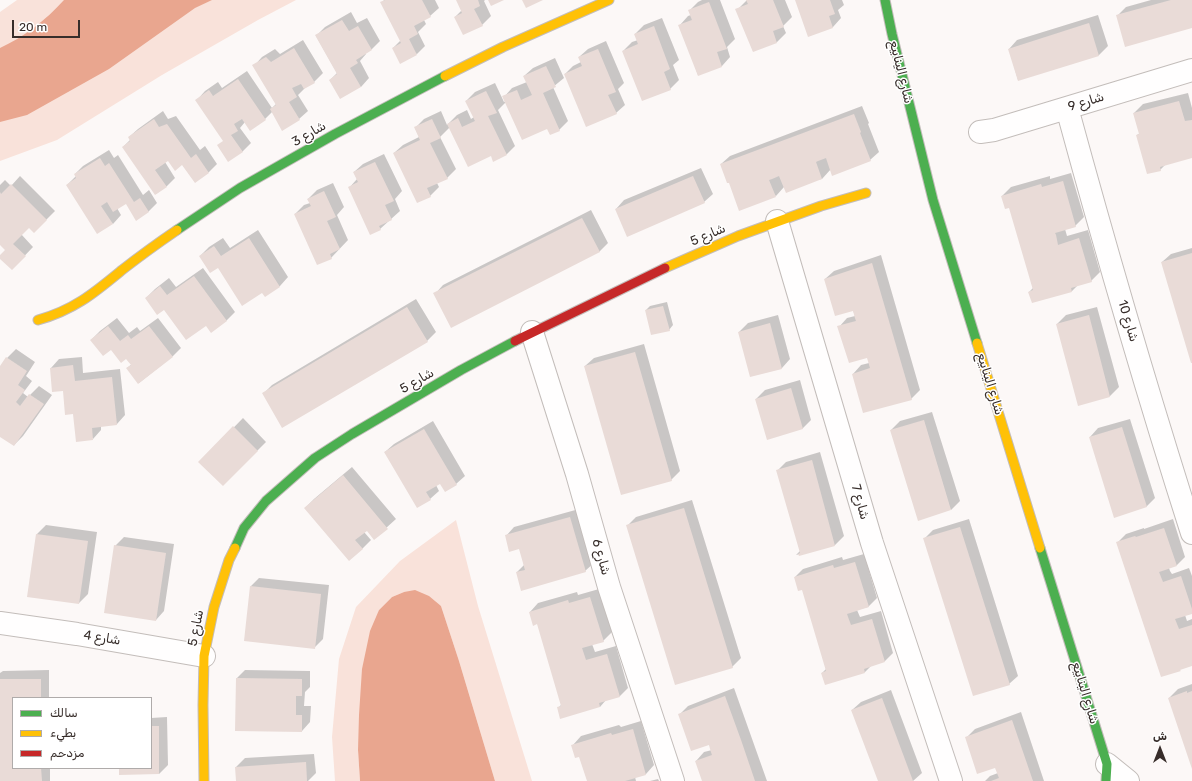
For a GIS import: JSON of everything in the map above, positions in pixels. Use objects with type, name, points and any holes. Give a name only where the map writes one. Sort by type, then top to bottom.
[{"type":"street","name":"شارع 3","points":[[38,320],[61,312],[87,298],[190,220],[240,188],[335,134],[441,77],[609,0]]},
{"type":"street","name":"شارع الينابيع","points":[[885,0],[933,200],[1106,772],[1128,781]]},
{"type":"street","name":"شارع 9","points":[[980,132],[994,130],[1192,70]]},
{"type":"street","name":"شارع 10","points":[[1067,108],[1102,237],[1192,533]]},
{"type":"street","name":"شارع 5","points":[[204,781],[204,656],[214,607],[229,560],[244,528],[266,501],[315,458],[352,434],[461,370],[532,332],[699,252],[777,221],[866,193]]},
{"type":"street","name":"شارع 7","points":[[777,221],[872,543],[951,781]]},
{"type":"street","name":"شارع 6","points":[[532,332],[577,474],[609,587],[673,781]]},
{"type":"street","name":"شارع 4","points":[[0,624],[77,634],[204,656]]},
{"type":"shaded area","points":[[17,0],[296,0],[162,75],[57,140],[0,161],[0,12]]},
{"type":"shaded area","points":[[64,0],[212,0],[195,8],[109,69],[27,115],[0,122],[0,48],[18,39],[34,27]]},
{"type":"shaded area","points":[[456,520],[478,606],[532,781],[495,781],[441,606],[404,592],[392,597],[379,610],[358,750],[360,781],[335,781],[332,737],[339,659],[356,607],[400,561]]},
{"type":"shaded area","points":[[415,590],[429,596],[441,606],[495,781],[360,781],[358,750],[362,669],[370,631],[379,610],[392,597],[404,592]]},
{"type":"building","points":[[385,0],[422,0],[431,17],[414,26],[418,34],[409,39],[417,55],[400,64],[392,48],[401,43],[380,2]]},
{"type":"building","points":[[456,0],[478,0],[480,6],[474,9],[483,26],[463,35],[454,17],[462,13]]},
{"type":"building","points":[[488,0],[504,0],[491,6]]},
{"type":"building","points":[[522,0],[543,0],[526,8]]},
{"type":"building","points":[[746,0],[773,0],[784,27],[773,31],[777,43],[753,52],[735,9],[748,4]]},
{"type":"building","points":[[795,0],[830,0],[835,14],[829,16],[833,28],[808,37]]},
{"type":"building","points":[[1171,0],[1192,0],[1192,28],[1125,47],[1116,15]]},
{"type":"building","points":[[709,2],[727,49],[717,52],[722,67],[698,76],[678,25],[692,20],[688,10]]},
{"type":"building","points":[[342,20],[349,31],[358,26],[372,50],[356,60],[358,63],[350,68],[361,87],[340,99],[329,80],[337,74],[315,35]]},
{"type":"building","points":[[1089,23],[1099,56],[1018,81],[1008,49]]},
{"type":"building","points":[[654,26],[670,69],[664,72],[671,90],[642,101],[622,51],[638,44],[634,34]]},
{"type":"building","points":[[294,48],[315,83],[304,89],[301,84],[292,88],[297,97],[289,102],[300,120],[282,131],[270,109],[276,105],[252,65],[266,57],[271,62]]},
{"type":"building","points":[[598,49],[616,92],[608,95],[617,114],[586,127],[564,74],[582,66],[578,57]]},
{"type":"building","points":[[546,66],[556,87],[543,93],[560,131],[550,135],[547,129],[522,140],[502,96],[517,90],[521,100],[532,95],[523,76]]},
{"type":"building","points":[[238,79],[266,120],[250,131],[242,119],[234,124],[238,131],[231,135],[243,152],[228,162],[217,145],[223,141],[195,100],[209,90],[213,96]]},
{"type":"building","points":[[486,91],[497,113],[488,116],[507,155],[493,162],[491,156],[468,167],[447,124],[458,118],[462,127],[475,121],[465,101]]},
{"type":"building","points":[[1179,101],[1185,121],[1192,120],[1192,158],[1160,167],[1161,171],[1147,174],[1136,135],[1139,134],[1133,113]]},
{"type":"building","points":[[854,114],[871,161],[832,176],[826,158],[818,161],[816,162],[822,179],[786,193],[779,176],[769,180],[776,197],[739,211],[729,183],[727,183],[720,164]]},
{"type":"building","points":[[154,119],[159,127],[167,124],[191,158],[196,154],[209,173],[195,183],[182,165],[175,171],[168,161],[155,170],[167,187],[155,195],[122,147],[130,141],[128,137]]},
{"type":"building","points":[[432,119],[441,138],[430,143],[448,179],[427,188],[431,197],[417,203],[393,153],[420,140],[414,127]]},
{"type":"building","points":[[100,158],[105,166],[109,163],[134,202],[140,198],[149,212],[136,221],[126,204],[113,212],[107,202],[101,206],[113,224],[97,234],[66,185],[76,178],[74,174]]},
{"type":"building","points":[[375,162],[394,201],[385,205],[392,220],[379,226],[381,230],[370,235],[348,187],[358,182],[353,172]]},
{"type":"building","points":[[693,176],[705,203],[627,237],[615,209]]},
{"type":"building","points":[[1063,181],[1076,227],[1055,233],[1058,245],[1079,238],[1092,282],[1071,288],[1072,292],[1032,303],[1028,292],[1033,290],[1009,208],[1005,209],[1001,196],[1041,184],[1042,187]]},
{"type":"building","points":[[11,184],[47,220],[34,233],[29,228],[13,244],[26,256],[12,270],[0,259],[0,255],[5,250],[0,245],[0,192],[1,194]]},
{"type":"building","points":[[324,191],[336,217],[327,221],[340,249],[330,254],[332,259],[317,265],[294,214],[311,206],[307,199]]},
{"type":"building","points":[[582,218],[600,252],[451,328],[433,293]]},
{"type":"building","points":[[249,238],[280,287],[265,297],[262,293],[242,306],[218,268],[210,273],[199,256],[214,246],[221,256]]},
{"type":"building","points":[[1192,253],[1192,363],[1191,363],[1161,262]]},
{"type":"building","points":[[872,263],[912,400],[863,413],[852,374],[870,368],[867,358],[849,363],[837,326],[856,321],[853,311],[835,316],[824,279]]},
{"type":"building","points":[[194,276],[227,321],[211,333],[206,326],[186,340],[164,310],[157,315],[145,298],[160,286],[167,295]]},
{"type":"building","points":[[663,306],[670,331],[651,335],[645,310]]},
{"type":"building","points":[[407,307],[428,342],[282,428],[262,393]]},
{"type":"building","points":[[1089,315],[1110,397],[1078,406],[1056,324]]},
{"type":"building","points":[[770,323],[782,369],[750,377],[738,332]]},
{"type":"building","points":[[108,326],[120,341],[128,335],[131,339],[149,326],[173,357],[138,384],[126,368],[131,365],[126,359],[121,363],[111,350],[103,356],[90,340]]},
{"type":"building","points":[[635,352],[672,481],[621,495],[584,366]]},
{"type":"building","points":[[6,357],[27,371],[18,385],[25,390],[16,402],[20,406],[29,394],[44,404],[14,446],[0,437],[0,366]]},
{"type":"building","points":[[73,365],[75,381],[112,377],[117,425],[92,428],[93,440],[76,442],[73,414],[65,415],[63,391],[52,392],[50,368]]},
{"type":"building","points":[[791,388],[803,429],[767,440],[755,399]]},
{"type":"building","points":[[924,420],[951,510],[918,521],[890,430]]},
{"type":"building","points":[[233,426],[258,451],[223,486],[198,462]]},
{"type":"building","points":[[1122,427],[1147,507],[1114,518],[1089,437]]},
{"type":"building","points":[[424,429],[457,485],[445,492],[440,484],[426,492],[431,500],[417,508],[384,452]]},
{"type":"building","points":[[812,460],[835,546],[799,556],[798,554],[800,553],[776,470]]},
{"type":"building","points":[[343,475],[388,529],[374,540],[367,531],[355,540],[363,549],[349,561],[304,508]]},
{"type":"building","points":[[684,508],[733,668],[675,685],[626,525]]},
{"type":"building","points":[[570,517],[586,572],[521,591],[516,572],[525,570],[519,549],[509,552],[505,535]]},
{"type":"building","points":[[960,527],[1010,685],[973,696],[923,538]]},
{"type":"building","points":[[1164,528],[1177,566],[1159,572],[1163,582],[1181,576],[1192,609],[1192,614],[1175,619],[1179,629],[1192,625],[1192,666],[1161,677],[1116,542]]},
{"type":"building","points":[[36,534],[88,541],[79,604],[27,597]]},
{"type":"building","points":[[114,545],[166,553],[156,621],[104,613]]},
{"type":"building","points":[[855,562],[869,607],[847,614],[851,625],[872,619],[885,662],[864,669],[865,673],[825,685],[821,673],[826,671],[802,590],[798,591],[794,577],[833,565],[834,568]]},
{"type":"building","points":[[250,586],[321,594],[315,649],[244,641]]},
{"type":"building","points":[[590,597],[604,642],[582,648],[586,660],[607,654],[620,697],[599,703],[600,707],[560,719],[557,707],[561,706],[537,624],[533,626],[529,612],[568,600],[569,603]]},
{"type":"building","points":[[236,678],[302,679],[302,696],[296,696],[296,715],[302,715],[302,732],[235,731]]},
{"type":"building","points":[[0,679],[41,679],[41,697],[12,697],[12,769],[41,769],[42,781],[0,781]]},
{"type":"building","points":[[1187,691],[1187,693],[1192,691],[1192,769],[1168,698]]},
{"type":"building","points":[[725,696],[755,781],[702,781],[695,761],[712,755],[709,745],[691,751],[678,714]]},
{"type":"building","points":[[882,698],[913,781],[878,781],[851,710]]},
{"type":"building","points":[[1012,720],[1033,781],[991,781],[999,778],[995,768],[977,774],[965,737]]},
{"type":"building","points":[[152,726],[159,726],[159,774],[119,775],[119,769],[152,769]]},
{"type":"building","points":[[633,729],[646,775],[625,781],[587,781],[579,757],[575,758],[571,745],[611,733],[612,735]]},
{"type":"building","points":[[306,762],[307,781],[236,781],[235,767]]},
{"type":"traffic: fast","points":[[885,0],[933,200],[977,343]]},
{"type":"traffic: fast","points":[[177,230],[240,188],[335,134],[445,76]]},
{"type":"traffic: fast","points":[[235,548],[244,528],[266,501],[315,458],[352,434],[461,370],[515,341]]},
{"type":"traffic: fast","points":[[1040,548],[1107,764],[1106,781]]},
{"type":"traffic: slow","points":[[445,76],[503,47],[609,0]]},
{"type":"traffic: slow","points":[[665,268],[738,236],[821,206],[866,193]]},
{"type":"traffic: slow","points":[[38,320],[51,316],[83,300],[177,230]]},
{"type":"traffic: slow","points":[[977,343],[1040,548]]},
{"type":"traffic: slow","points":[[204,781],[204,656],[214,607],[229,560],[235,548]]},
{"type":"traffic: jam","points":[[515,341],[665,268]]}]
